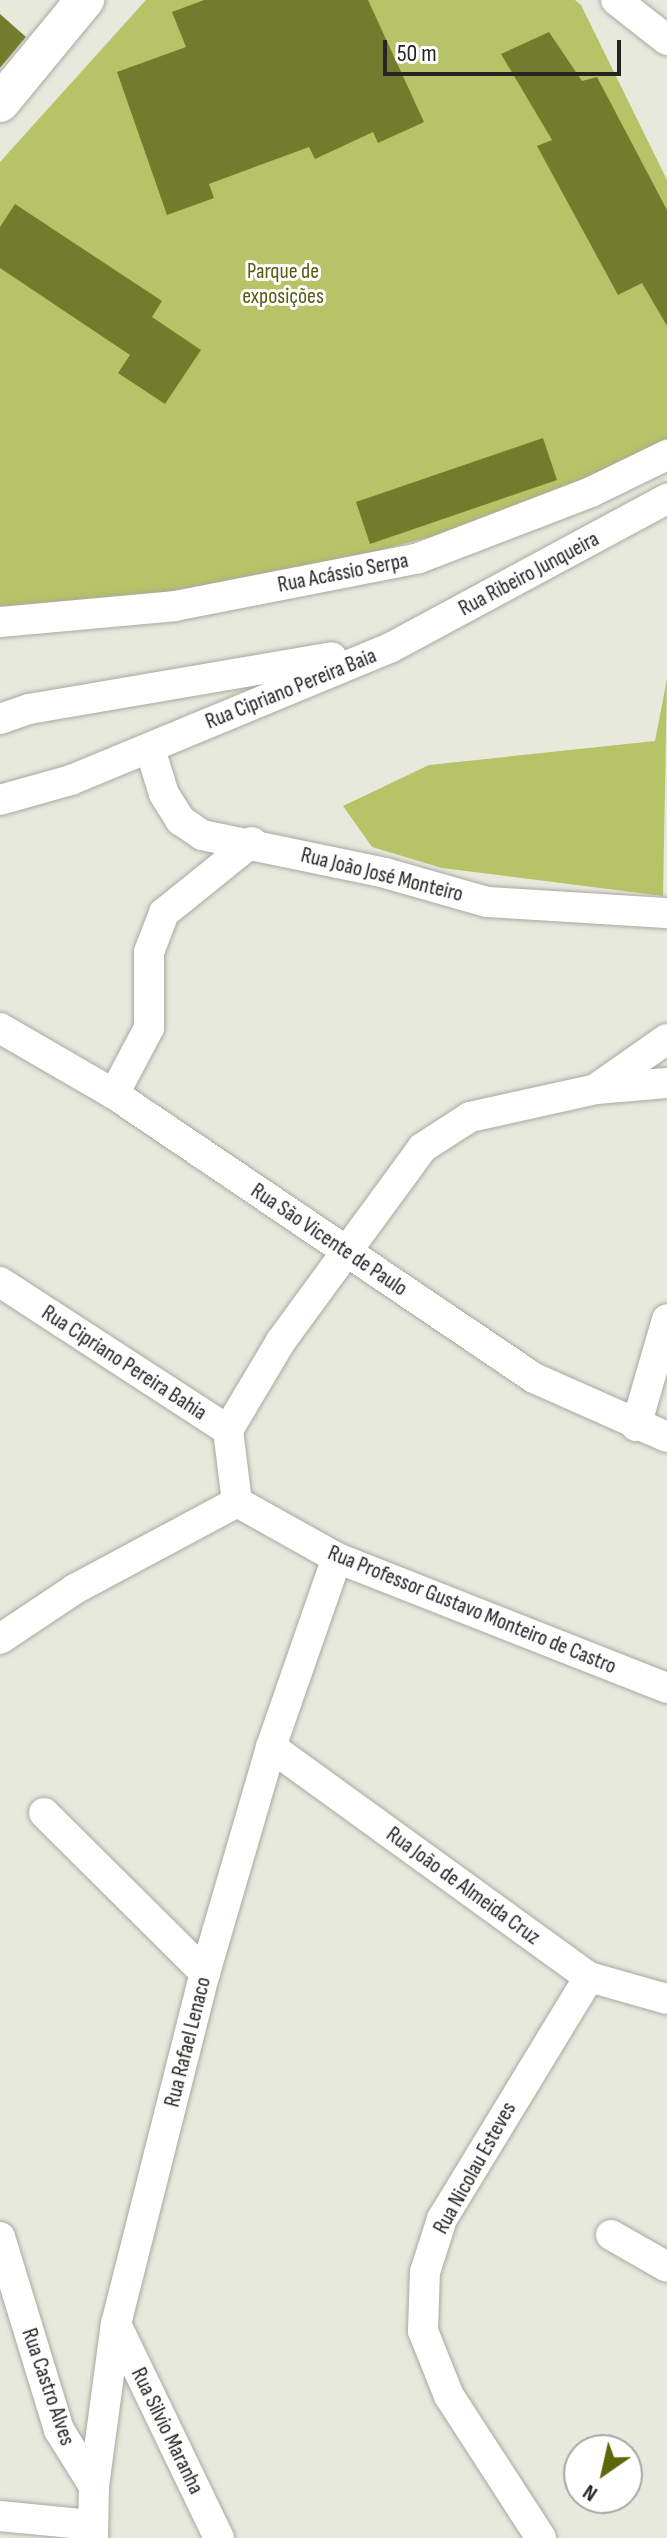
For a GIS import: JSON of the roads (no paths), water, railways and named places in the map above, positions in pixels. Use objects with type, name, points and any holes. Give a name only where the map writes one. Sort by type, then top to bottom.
[{"type":"street","points":[[0,103],[85,0]]},
{"type":"street","points":[[616,0],[667,40]]},
{"type":"street","name":"Rua Acássio Serpa","points":[[0,622],[175,606],[419,558],[591,492],[667,455]]},
{"type":"street","name":"Rua Ribeiro Junqueira","points":[[390,648],[667,499]]},
{"type":"street","name":"Rua Cipriano Pereira Baia","points":[[0,719],[29,709],[390,648]]},
{"type":"street","name":"Rua Cipriano Pereira Baia","points":[[0,800],[71,780],[150,749],[249,703],[390,648]]},
{"type":"street","name":"Rua João José Monteiro","points":[[150,749],[164,794],[180,820],[202,835],[252,842],[487,902],[667,913]]},
{"type":"street","points":[[114,1094],[149,1028],[149,952],[164,913],[252,842]]},
{"type":"street","name":"Rua São Vicente de Paulo","points":[[0,1028],[114,1094],[534,1378],[636,1426],[667,1437]]},
{"type":"street","points":[[596,1089],[667,1039]]},
{"type":"street","points":[[228,1430],[281,1341],[350,1253],[380,1200],[422,1148],[470,1117],[596,1089],[667,1083]]},
{"type":"street","name":"Rua Cipriano Pereira Bahia","points":[[0,1282],[228,1430],[237,1502]]},
{"type":"street","points":[[636,1426],[667,1319]]},
{"type":"street","points":[[0,1639],[75,1589],[237,1502]]},
{"type":"street","name":"Rua Professor Gustavo Monteiro de Castro","points":[[237,1502],[337,1558],[667,1688]]},
{"type":"street","name":"Rua Rafael Lenaco","points":[[92,2532],[94,2486],[116,2324],[205,1973],[271,1747],[337,1558]]},
{"type":"street","name":"Rua João de Almeida Cruz","points":[[271,1747],[589,1977],[667,1999]]},
{"type":"street","points":[[44,1813],[205,1973]]},
{"type":"street","name":"Rua Nicolau Esteves","points":[[541,2538],[449,2396],[423,2331],[425,2272],[442,2219],[589,1977]]},
{"type":"street","points":[[611,2235],[667,2267]]},
{"type":"street","name":"Rua Castro Alves","points":[[0,2237],[59,2430],[94,2486]]},
{"type":"street","name":"Rua Silvio Maranha","points":[[116,2324],[219,2538]]},
{"type":"street","points":[[0,2516],[92,2532]]},
{"type":"park label","name":"Parque de exposições","points":[[283,284]]}]
